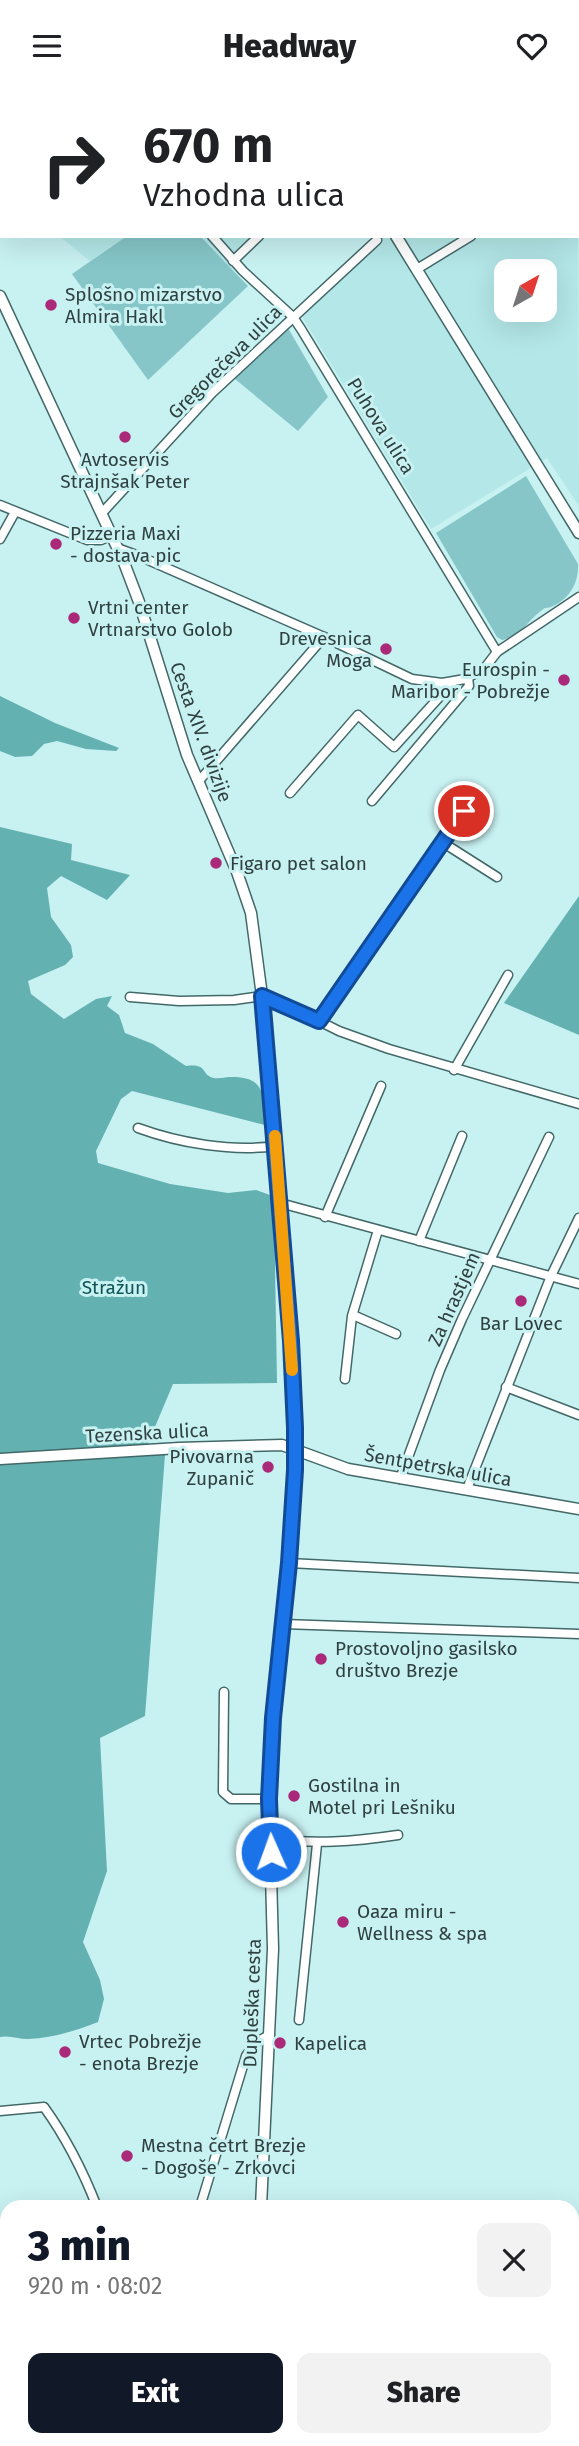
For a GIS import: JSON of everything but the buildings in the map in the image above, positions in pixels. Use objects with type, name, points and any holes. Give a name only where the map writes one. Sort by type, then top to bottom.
[{"type":"street","name":"Puhova ulica","points":[[214,238],[233,261],[293,317],[498,652]]},
{"type":"street","points":[[233,261],[257,238]]},
{"type":"street","points":[[397,238],[579,533]]},
{"type":"street","points":[[417,269],[468,238]]},
{"type":"street","name":"Gregorečeva ulica","points":[[102,513],[212,393],[377,240]]},
{"type":"street","name":"Cesta XIV. divizije","points":[[0,296],[112,535],[139,602],[174,718],[247,898],[254,928],[262,996]]},
{"type":"street","points":[[0,505],[87,540],[101,540],[112,535]]},
{"type":"street","points":[[0,539],[15,512]]},
{"type":"street","points":[[117,548],[324,637],[412,679],[427,683],[453,682],[484,669],[498,652],[579,597]]},
{"type":"street","points":[[198,782],[324,637]]},
{"type":"street","points":[[372,801],[469,686],[468,677]]},
{"type":"street","points":[[290,793],[358,715],[394,747],[453,682]]},
{"type":"street","points":[[319,1021],[475,795]]},
{"type":"street","points":[[442,842],[497,877]]},
{"type":"street","points":[[454,1070],[508,975]]},
{"type":"street","points":[[130,997],[178,1001],[234,1000],[262,996],[359,1039],[454,1070],[579,1104]]},
{"type":"street","name":"Dupleška cesta","points":[[261,2200],[273,1949],[269,1799],[273,1718],[289,1563],[294,1450],[291,1341],[262,996]]},
{"type":"street","points":[[325,1217],[381,1086]]},
{"type":"street","points":[[138,1128],[154,1134],[213,1145],[238,1148],[276,1146]]},
{"type":"street","points":[[419,1241],[462,1136]]},
{"type":"street","name":"Za hrastjem","points":[[400,1479],[440,1370],[489,1260],[549,1137]]},
{"type":"street","points":[[279,1203],[579,1284]]},
{"type":"street","points":[[467,1489],[551,1276],[579,1218]]},
{"type":"street","points":[[345,1379],[353,1315],[378,1230]]},
{"type":"street","points":[[353,1315],[396,1334]]},
{"type":"street","points":[[506,1387],[579,1415]]},
{"type":"street","name":"Tezenska ulica","points":[[0,1458],[276,1445],[294,1450]]},
{"type":"street","name":"Šentpetrska ulica","points":[[294,1450],[348,1469],[579,1509]]},
{"type":"street","points":[[289,1563],[579,1578]]},
{"type":"street","points":[[283,1624],[579,1634]]},
{"type":"street","points":[[224,1692],[223,1792],[231,1799],[269,1799]]},
{"type":"street","points":[[270,1839],[317,1844],[398,1835]]},
{"type":"street","points":[[299,2020],[317,1844]]},
{"type":"street","points":[[202,2200],[246,2056],[255,2043],[269,2035]]},
{"type":"street","points":[[0,2111],[44,2107],[64,2135],[94,2200]]},
{"type":"shaded area","points":[[61,238],[124,238],[90,261]]},
{"type":"shaded area","points":[[124,238],[202,238],[248,286],[148,380],[72,274]]},
{"type":"shaded area","points":[[202,238],[264,238],[232,269]]},
{"type":"shaded area","points":[[383,238],[578,238],[579,506],[547,458],[431,529],[301,315]]},
{"type":"shaded area","points":[[288,328],[328,397],[298,431],[235,379]]},
{"type":"shaded area","points":[[526,476],[578,564],[577,578],[572,590],[563,600],[544,609],[519,632],[502,640],[497,637],[436,533]]},
{"type":"green space","points":[[0,696],[55,723],[119,748],[116,751],[86,749],[57,741],[44,744],[32,756],[15,757],[0,751]]},
{"type":"green space","name":"Stražun","points":[[0,827],[72,844],[71,860],[130,875],[107,900],[61,876],[47,888],[51,917],[71,945],[73,957],[65,965],[28,981],[31,994],[64,1019],[96,999],[112,996],[107,1006],[119,1015],[125,1033],[153,1044],[186,1066],[198,1066],[210,1077],[251,1080],[261,1090],[265,1125],[132,1091],[121,1099],[96,1151],[98,1163],[170,1184],[228,1193],[256,1190],[270,1195],[274,1205],[277,1383],[173,1384],[144,1453],[165,1455],[145,1716],[100,1738],[107,1871],[83,1942],[100,1980],[104,1999],[98,2022],[63,2034],[28,2039],[0,2037]]},
{"type":"green space","points":[[579,896],[579,1035],[504,1003]]},
{"type":"slow traffic","points":[[275,1136],[292,1370]]},
{"type":"place","name":"Splošno mizarstvo Almira Hakl","points":[[51,305]]},
{"type":"place","name":"Avtoservis Strajnšak Peter","points":[[125,437]]},
{"type":"place","name":"Pizzeria Maxi - dostava pic","points":[[56,544]]},
{"type":"place","name":"Vrtni center Vrtnarstvo Golob","points":[[74,618]]},
{"type":"place","name":"Drevesnica Moga","points":[[386,649]]},
{"type":"place","name":"Eurospin - Maribor - Pobrežje","points":[[564,680]]},
{"type":"place","name":"Figaro pet salon","points":[[216,863]]},
{"type":"place","name":"Bar Lovec","points":[[521,1301]]},
{"type":"place","name":"Pivovarna Zupanič","points":[[268,1467]]},
{"type":"place","name":"Prostovoljno gasilsko društvo Brezje","points":[[321,1659]]},
{"type":"place","name":"Gostilna in Motel pri Lešniku","points":[[294,1796]]},
{"type":"place","name":"Oaza miru - Wellness & spa","points":[[343,1922]]},
{"type":"place","name":"Kapelica","points":[[280,2043]]},
{"type":"place","name":"Vrtec Pobrežje - enota Brezje","points":[[65,2052]]},
{"type":"place","name":"Mestna četrt Brezje - Dogoše - Zrkovci","points":[[127,2156]]},
{"type":"route","points":[[271,1852],[269,1799],[273,1718],[289,1563],[295,1428],[291,1341],[262,996],[319,1021],[464,811]]}]
